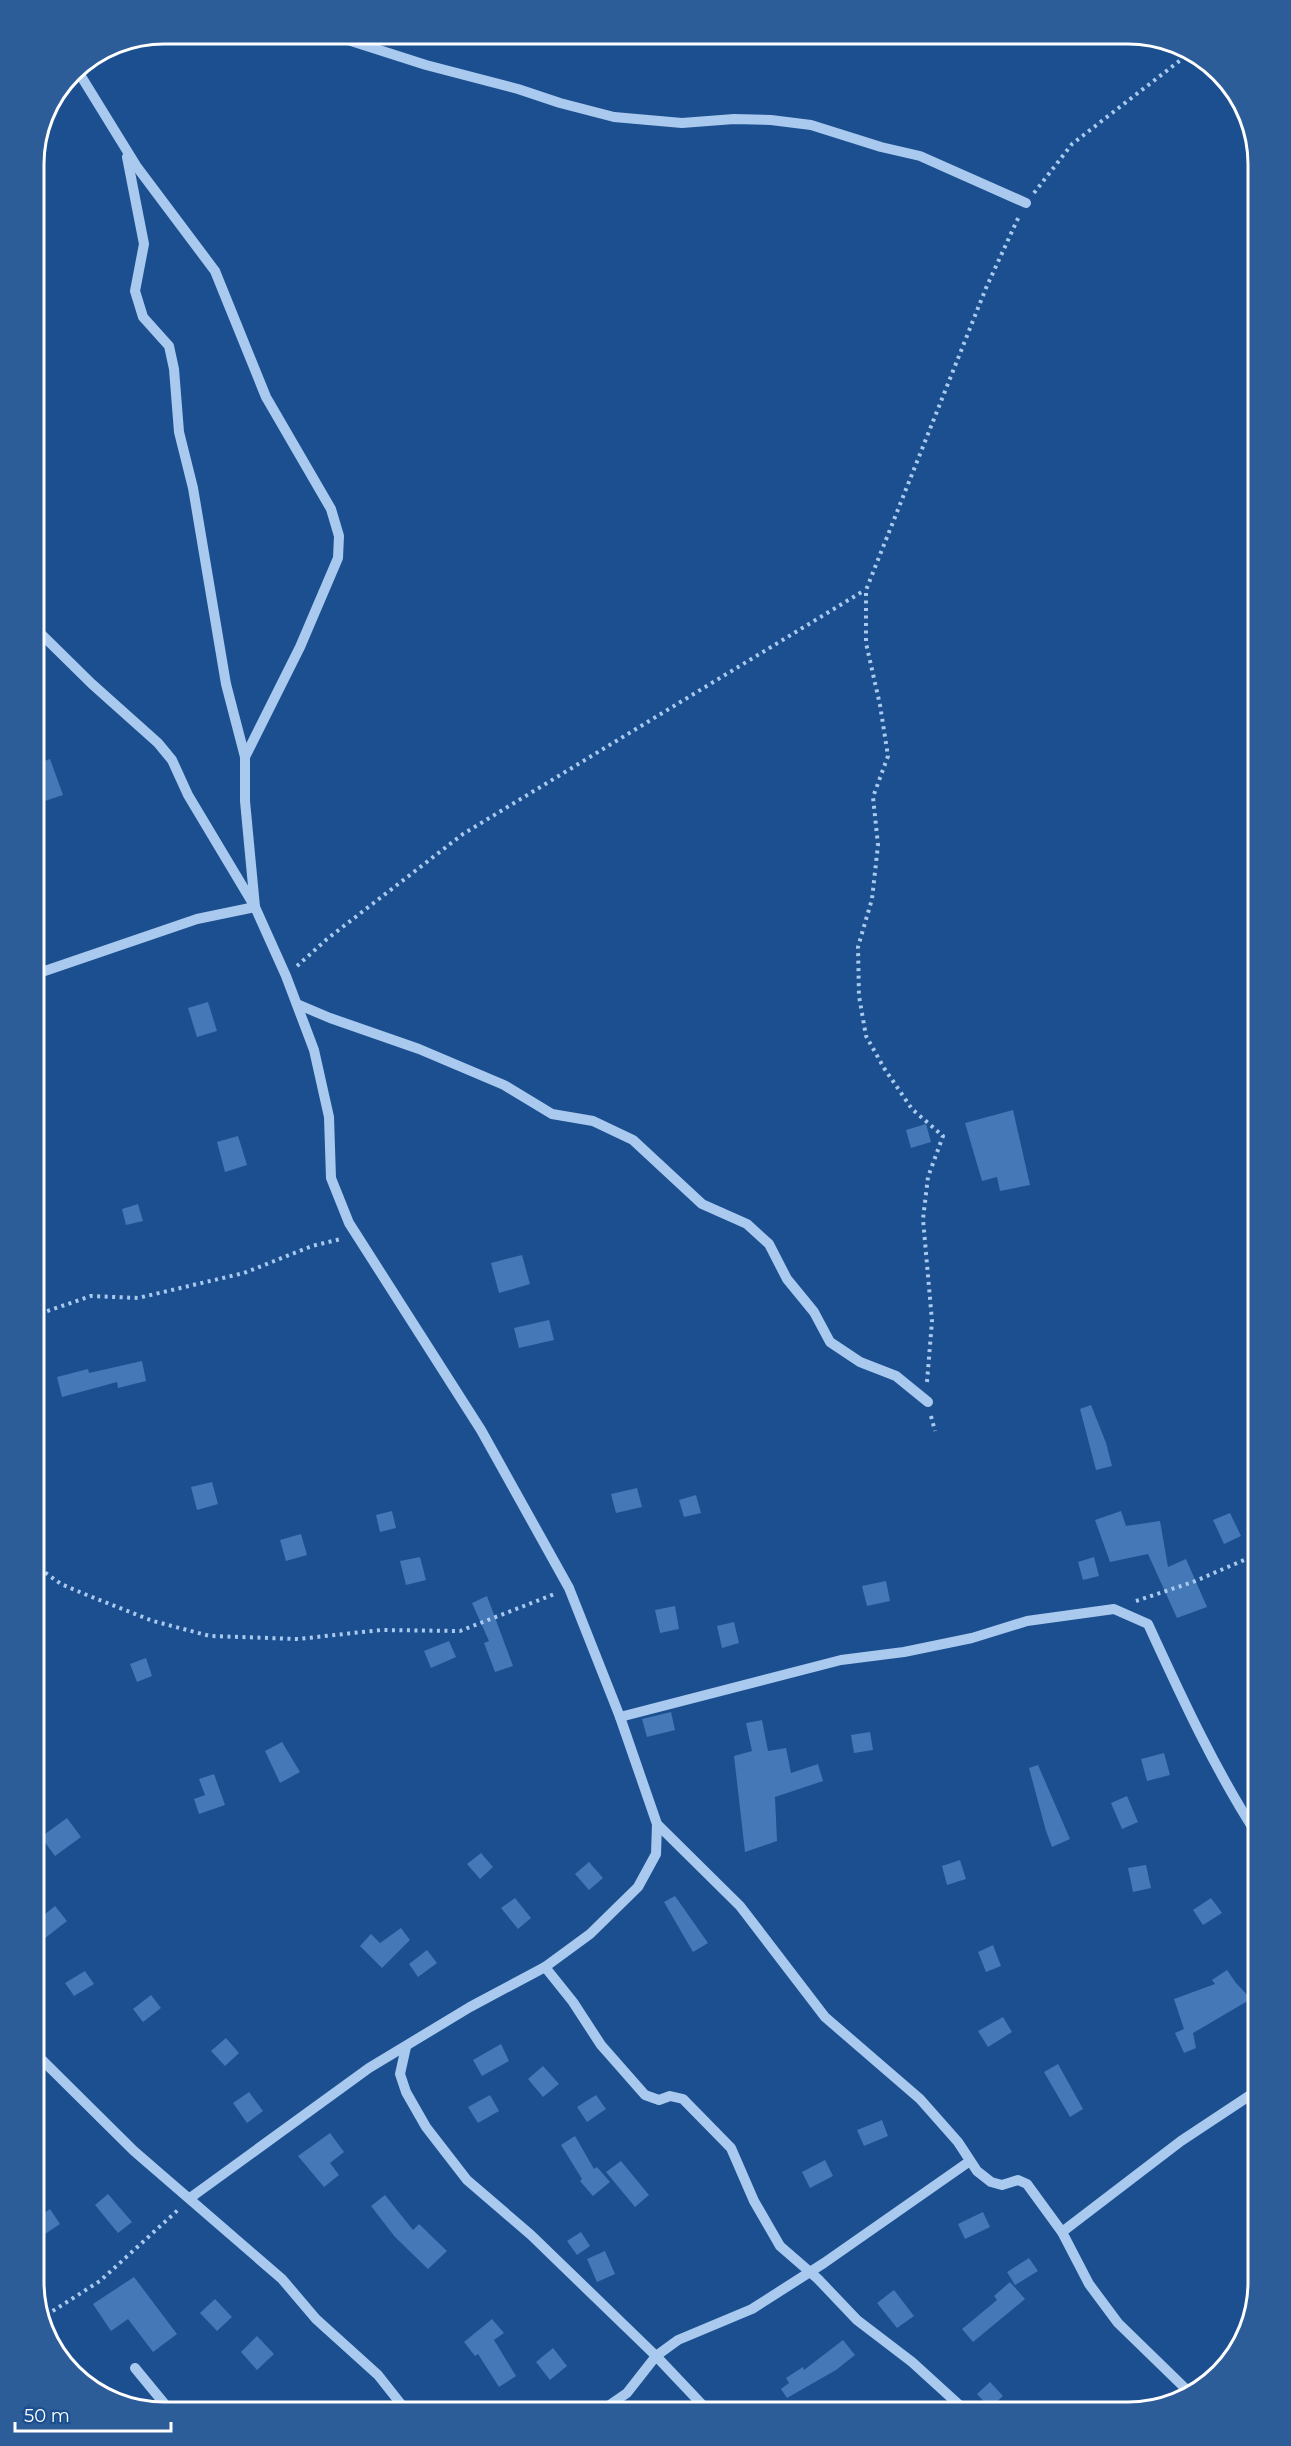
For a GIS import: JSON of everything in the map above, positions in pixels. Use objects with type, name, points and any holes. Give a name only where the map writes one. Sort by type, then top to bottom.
[{"type":"street","points":[[360,44],[426,65],[614,117],[682,123],[734,119],[771,120],[811,125],[881,147],[920,156],[1026,203]]},
{"type":"street","points":[[81,77],[137,167],[214,271],[266,398],[331,509],[339,536],[338,558],[305,637],[245,757]]},
{"type":"street","points":[[125,148],[144,244],[135,291],[144,317],[169,346],[174,369],[180,432],[194,488],[226,684],[245,757],[245,801],[255,907]]},
{"type":"street","points":[[44,637],[92,684],[158,743],[172,760],[198,813],[255,907],[286,976],[314,1050],[329,1117],[332,1178],[349,1222],[481,1430],[569,1588],[620,1717],[657,1824],[656,1854],[638,1887],[590,1934],[545,1967],[470,2007],[369,2068],[190,2198]]},
{"type":"street","points":[[44,971],[197,919],[255,907]]},
{"type":"street","points":[[297,1004],[330,1018],[419,1048],[504,1085],[552,1114],[593,1121],[633,1140],[702,1204],[747,1224],[769,1244],[787,1279],[814,1312],[830,1342],[860,1362],[896,1376],[928,1402]]},
{"type":"street","points":[[620,1717],[841,1660],[904,1652],[972,1638],[1027,1621],[1114,1609],[1148,1624],[1171,1676],[1248,1819]]},
{"type":"street","points":[[657,1824],[740,1906],[825,2017],[920,2099],[958,2142],[977,2171],[991,2182],[1002,2185],[1018,2180],[1028,2184],[1062,2232],[1089,2284],[1118,2323],[1184,2388]]},
{"type":"street","points":[[545,1967],[573,2002],[601,2045],[645,2095],[659,2100],[670,2096],[682,2099],[731,2148],[754,2201],[780,2246],[809,2271],[857,2320],[912,2362],[956,2402]]},
{"type":"street","points":[[406,2047],[400,2074],[405,2092],[426,2127],[467,2180],[531,2235],[656,2356],[700,2402]]},
{"type":"street","points":[[44,2062],[134,2151],[282,2279],[316,2319],[378,2375],[399,2402]]},
{"type":"street","points":[[1062,2232],[1181,2140],[1248,2096]]},
{"type":"street","points":[[614,2402],[627,2393],[656,2356],[678,2340],[752,2309],[970,2161]]},
{"type":"street","points":[[135,2368],[163,2402]]},
{"type":"path","points":[[935,1431],[928,1402],[927,1369],[932,1321],[923,1219],[927,1177],[943,1137],[912,1109],[884,1068],[866,1036],[859,996],[858,947],[872,899],[878,845],[873,797],[888,756],[880,705],[866,643],[866,590],[986,288],[1026,203],[1072,144],[1183,58]]},
{"type":"path","points":[[286,976],[327,939],[464,834],[866,590]]},
{"type":"path","points":[[44,1312],[91,1296],[138,1298],[244,1273],[312,1246],[357,1236]]},
{"type":"path","points":[[1114,1609],[1193,1582],[1248,1558]]},
{"type":"path","points":[[44,1572],[62,1584],[153,1621],[210,1636],[298,1640],[381,1630],[460,1631],[569,1588]]},
{"type":"path","points":[[48,2314],[100,2281],[190,2198]]},
{"type":"building","points":[[50,759],[63,795],[45,801],[44,798],[44,761]]},
{"type":"building","points":[[208,1002],[217,1031],[197,1037],[188,1008]]},
{"type":"building","points":[[1013,1110],[1030,1185],[1000,1191],[997,1177],[982,1181],[965,1123]]},
{"type":"building","points":[[926,1124],[931,1142],[911,1148],[906,1130]]},
{"type":"building","points":[[238,1136],[247,1165],[225,1172],[217,1142]]},
{"type":"building","points":[[138,1204],[143,1221],[126,1225],[122,1209]]},
{"type":"building","points":[[522,1255],[530,1284],[499,1293],[491,1263]]},
{"type":"building","points":[[549,1320],[554,1340],[519,1348],[514,1328]]},
{"type":"building","points":[[142,1361],[146,1381],[118,1388],[117,1382],[62,1397],[57,1377],[88,1369],[89,1373]]},
{"type":"building","points":[[1091,1405],[1106,1443],[1112,1466],[1096,1470],[1080,1409]]},
{"type":"building","points":[[212,1482],[218,1504],[197,1510],[191,1487]]},
{"type":"building","points":[[637,1488],[642,1507],[616,1513],[611,1494]]},
{"type":"building","points":[[696,1495],[701,1513],[684,1517],[679,1500]]},
{"type":"building","points":[[392,1511],[396,1528],[380,1532],[376,1515]]},
{"type":"building","points":[[1121,1511],[1126,1526],[1160,1521],[1168,1567],[1186,1559],[1207,1607],[1177,1618],[1148,1554],[1110,1562],[1095,1520]]},
{"type":"building","points":[[1230,1513],[1241,1536],[1224,1544],[1213,1520]]},
{"type":"building","points":[[301,1534],[307,1555],[286,1561],[280,1540]]},
{"type":"building","points":[[420,1557],[426,1580],[406,1585],[400,1561]]},
{"type":"building","points":[[1094,1557],[1099,1576],[1083,1580],[1078,1562]]},
{"type":"building","points":[[886,1581],[890,1601],[867,1606],[862,1586]]},
{"type":"building","points":[[487,1596],[513,1666],[495,1672],[484,1643],[489,1641],[472,1603]]},
{"type":"building","points":[[675,1606],[679,1629],[660,1633],[655,1610]]},
{"type":"building","points":[[734,1622],[739,1643],[722,1648],[717,1626]]},
{"type":"building","points":[[449,1641],[456,1657],[431,1668],[424,1651]]},
{"type":"building","points":[[146,1658],[152,1676],[137,1682],[130,1664]]},
{"type":"building","points":[[671,1712],[675,1730],[647,1737],[642,1719]]},
{"type":"building","points":[[762,1720],[768,1751],[786,1748],[791,1773],[818,1764],[823,1781],[775,1797],[777,1841],[745,1852],[734,1756],[752,1751],[746,1723]]},
{"type":"building","points":[[870,1732],[873,1750],[854,1753],[851,1735]]},
{"type":"building","points":[[282,1742],[300,1772],[280,1783],[265,1751]]},
{"type":"building","points":[[1164,1753],[1170,1775],[1147,1781],[1141,1759]]},
{"type":"building","points":[[1038,1765],[1070,1839],[1052,1847],[1029,1768]]},
{"type":"building","points":[[214,1774],[225,1805],[199,1814],[194,1799],[205,1795],[199,1779]]},
{"type":"building","points":[[1127,1796],[1138,1822],[1122,1829],[1111,1803]]},
{"type":"building","points":[[67,1818],[81,1837],[55,1856],[44,1841],[44,1835]]},
{"type":"building","points":[[481,1853],[493,1867],[480,1879],[467,1864]]},
{"type":"building","points":[[960,1860],[966,1879],[947,1885],[942,1866]]},
{"type":"building","points":[[589,1862],[603,1878],[589,1890],[575,1874]]},
{"type":"building","points":[[1146,1865],[1151,1888],[1133,1892],[1128,1868]]},
{"type":"building","points":[[675,1896],[708,1943],[693,1952],[664,1902]]},
{"type":"building","points":[[515,1898],[531,1918],[518,1929],[501,1908]]},
{"type":"building","points":[[1211,1898],[1222,1913],[1203,1925],[1193,1910]]},
{"type":"building","points":[[55,1906],[67,1921],[44,1939],[44,1915]]},
{"type":"building","points":[[401,1928],[410,1940],[382,1968],[360,1946],[371,1934],[380,1943]]},
{"type":"building","points":[[993,1945],[1001,1966],[986,1972],[978,1952]]},
{"type":"building","points":[[427,1950],[437,1963],[418,1977],[409,1964]]},
{"type":"building","points":[[1227,1970],[1248,1996],[1248,2001],[1193,2033],[1196,2048],[1184,2053],[1175,2033],[1184,2029],[1174,1999],[1215,1984],[1212,1980]]},
{"type":"building","points":[[85,1971],[94,1984],[74,1996],[65,1983]]},
{"type":"building","points":[[151,1995],[161,2008],[143,2022],[133,2009]]},
{"type":"building","points":[[1003,2017],[1012,2032],[988,2047],[978,2031]]},
{"type":"building","points":[[226,2038],[239,2053],[225,2066],[211,2051]]},
{"type":"building","points":[[501,2044],[509,2061],[482,2076],[473,2060]]},
{"type":"building","points":[[1058,2064],[1083,2109],[1070,2117],[1044,2072]]},
{"type":"building","points":[[543,2066],[559,2084],[543,2097],[528,2079]]},
{"type":"building","points":[[249,2092],[263,2111],[247,2123],[233,2103]]},
{"type":"building","points":[[490,2095],[499,2111],[478,2123],[468,2107]]},
{"type":"building","points":[[596,2095],[606,2109],[587,2122],[577,2107]]},
{"type":"building","points":[[882,2120],[888,2136],[864,2146],[857,2130]]},
{"type":"building","points":[[330,2133],[344,2152],[330,2163],[339,2175],[324,2187],[298,2156]]},
{"type":"building","points":[[575,2136],[594,2169],[597,2167],[610,2182],[593,2196],[580,2181],[582,2179],[561,2145]]},
{"type":"building","points":[[825,2160],[833,2176],[810,2188],[802,2172]]},
{"type":"building","points":[[621,2161],[649,2195],[635,2207],[606,2172]]},
{"type":"building","points":[[108,2194],[132,2222],[118,2233],[95,2205]]},
{"type":"building","points":[[385,2195],[413,2230],[419,2224],[447,2251],[428,2269],[395,2237],[371,2206]]},
{"type":"building","points":[[50,2209],[60,2224],[44,2235],[44,2213]]},
{"type":"building","points":[[983,2212],[990,2227],[965,2239],[958,2224]]},
{"type":"building","points":[[581,2232],[590,2246],[577,2255],[567,2241]]},
{"type":"building","points":[[605,2251],[615,2274],[597,2282],[587,2259]]},
{"type":"building","points":[[1029,2258],[1038,2271],[1015,2285],[1007,2272]]},
{"type":"building","points":[[134,2277],[177,2334],[153,2352],[128,2319],[111,2331],[93,2304]]},
{"type":"building","points":[[1010,2282],[1025,2299],[973,2342],[962,2329],[997,2300],[994,2296]]},
{"type":"building","points":[[894,2290],[914,2316],[897,2328],[877,2303]]},
{"type":"building","points":[[215,2299],[232,2317],[217,2331],[200,2313]]},
{"type":"building","points":[[492,2319],[504,2333],[494,2340],[516,2376],[499,2387],[478,2354],[475,2356],[464,2342]]},
{"type":"building","points":[[257,2336],[274,2354],[257,2370],[241,2352]]},
{"type":"building","points":[[843,2340],[855,2355],[836,2370],[787,2398],[781,2389],[789,2383],[786,2378],[803,2367],[804,2370]]},
{"type":"building","points":[[553,2348],[567,2366],[550,2380],[536,2362]]},
{"type":"building","points":[[990,2382],[1003,2396],[996,2402],[984,2402],[977,2394]]}]
